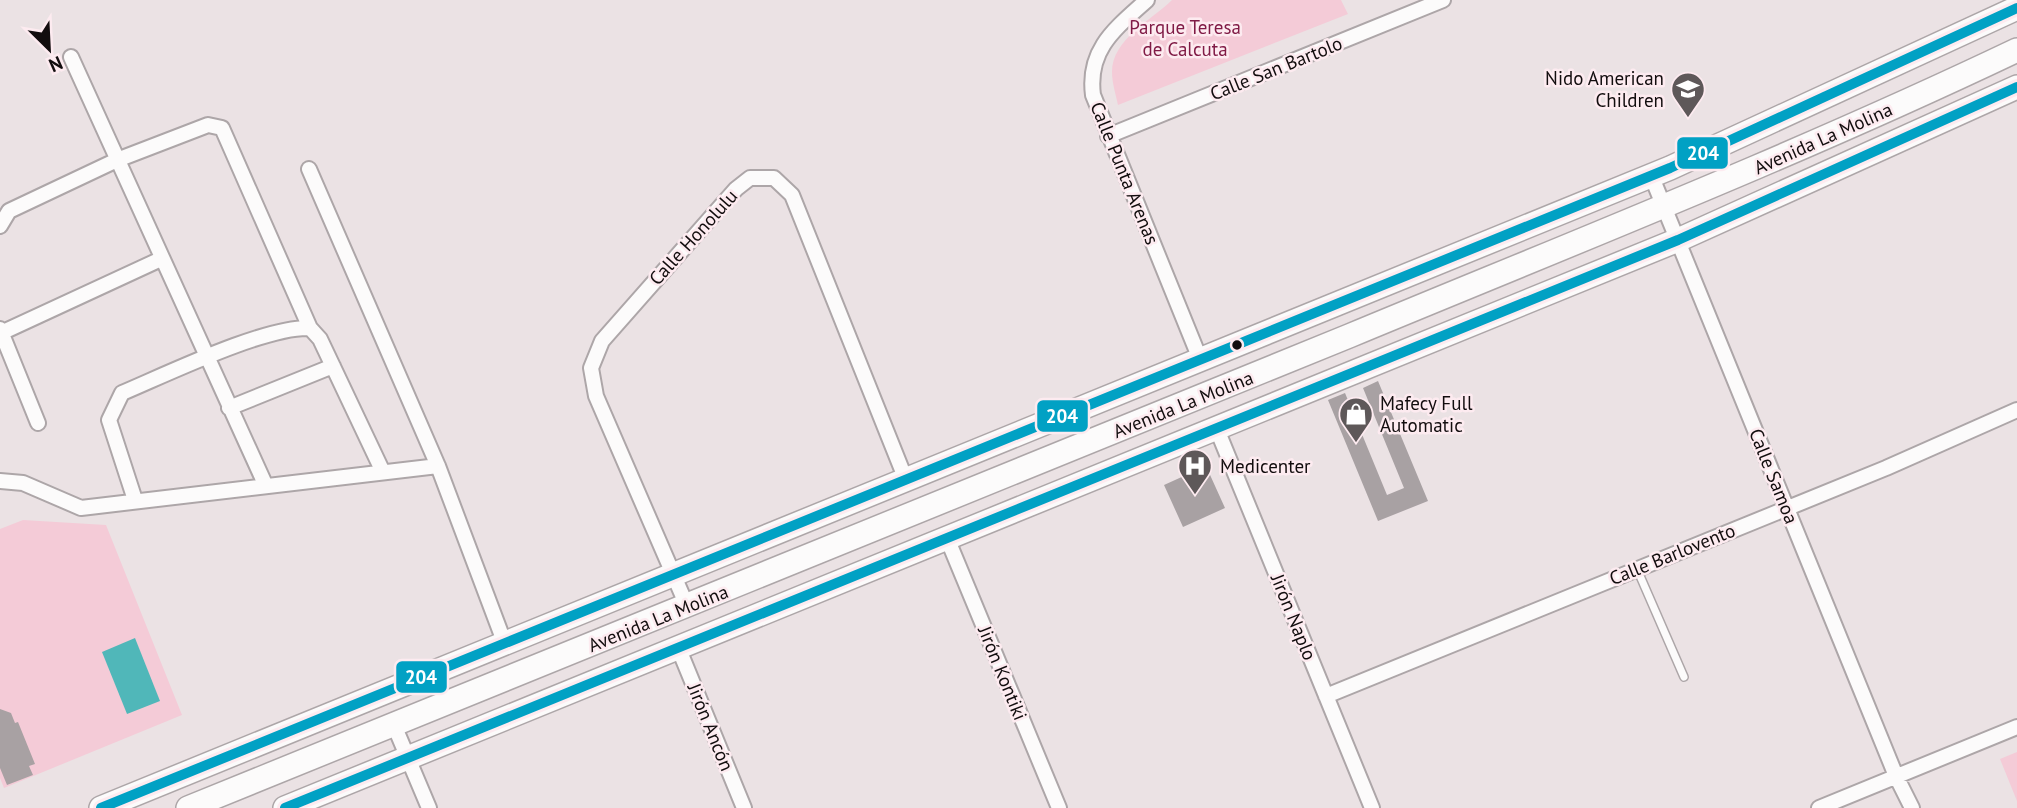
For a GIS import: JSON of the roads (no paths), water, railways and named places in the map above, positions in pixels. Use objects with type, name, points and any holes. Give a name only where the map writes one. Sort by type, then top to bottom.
[{"type":"main road","name":"Avenida La Molina","points":[[101,808],[1651,175],[1896,66],[2017,8]]},
{"type":"main road","name":"Avenida La Molina","points":[[188,808],[1664,206],[1839,132],[2017,50]]},
{"type":"main road","name":"Avenida La Molina","points":[[285,808],[1678,240],[2017,87]]},
{"type":"main road","points":[[264,777],[271,738]]},
{"type":"street","name":"Calle Punta Arenas","points":[[1147,0],[1107,37],[1095,58],[1093,95],[1200,359]]},
{"type":"street","name":"Calle San Bartolo","points":[[1108,136],[1443,0]]},
{"type":"street","points":[[71,57],[205,358],[265,484]]},
{"type":"street","points":[[0,226],[9,211],[117,160],[208,125],[222,128],[310,328],[320,340],[382,470]]},
{"type":"street","points":[[309,169],[438,466],[505,643]]},
{"type":"street","name":"Calle Samoa","points":[[1651,175],[1896,776],[1913,808]]},
{"type":"street","name":"Calle Honolulu","points":[[687,606],[592,387],[593,358],[602,341],[635,300],[736,189],[758,176],[774,178],[792,195],[906,481]]},
{"type":"street","points":[[38,423],[0,331],[161,260]]},
{"type":"street","points":[[135,500],[108,420],[122,393],[205,358],[293,327],[310,328]]},
{"type":"street","points":[[229,408],[333,366]]},
{"type":"street","name":"Calle Barlovento","points":[[1326,696],[2017,410]]},
{"type":"street","name":"Jirón Naplo","points":[[1216,427],[1372,808]]},
{"type":"street","points":[[0,481],[23,483],[81,508],[382,470],[438,466]]},
{"type":"street","name":"Jirón Kontiki","points":[[947,537],[1059,808]]},
{"type":"street","name":"Jirón Ancón","points":[[678,647],[744,808]]},
{"type":"street","points":[[394,725],[429,808]]},
{"type":"street","points":[[1819,808],[2017,727]]},
{"type":"lane","points":[[1637,569],[1684,677]]},
{"type":"water","points":[[135,638],[160,701],[127,714],[102,652]]},
{"type":"place","name":"Nido American Children","points":[[1688,119]]},
{"type":"place","name":"Mafecy Full Automatic","points":[[1356,444]]},
{"type":"place","name":"Medicenter","points":[[1195,496]]},
{"type":"park label","name":"Parque Teresa de Calcuta","points":[[1185,38]]}]
